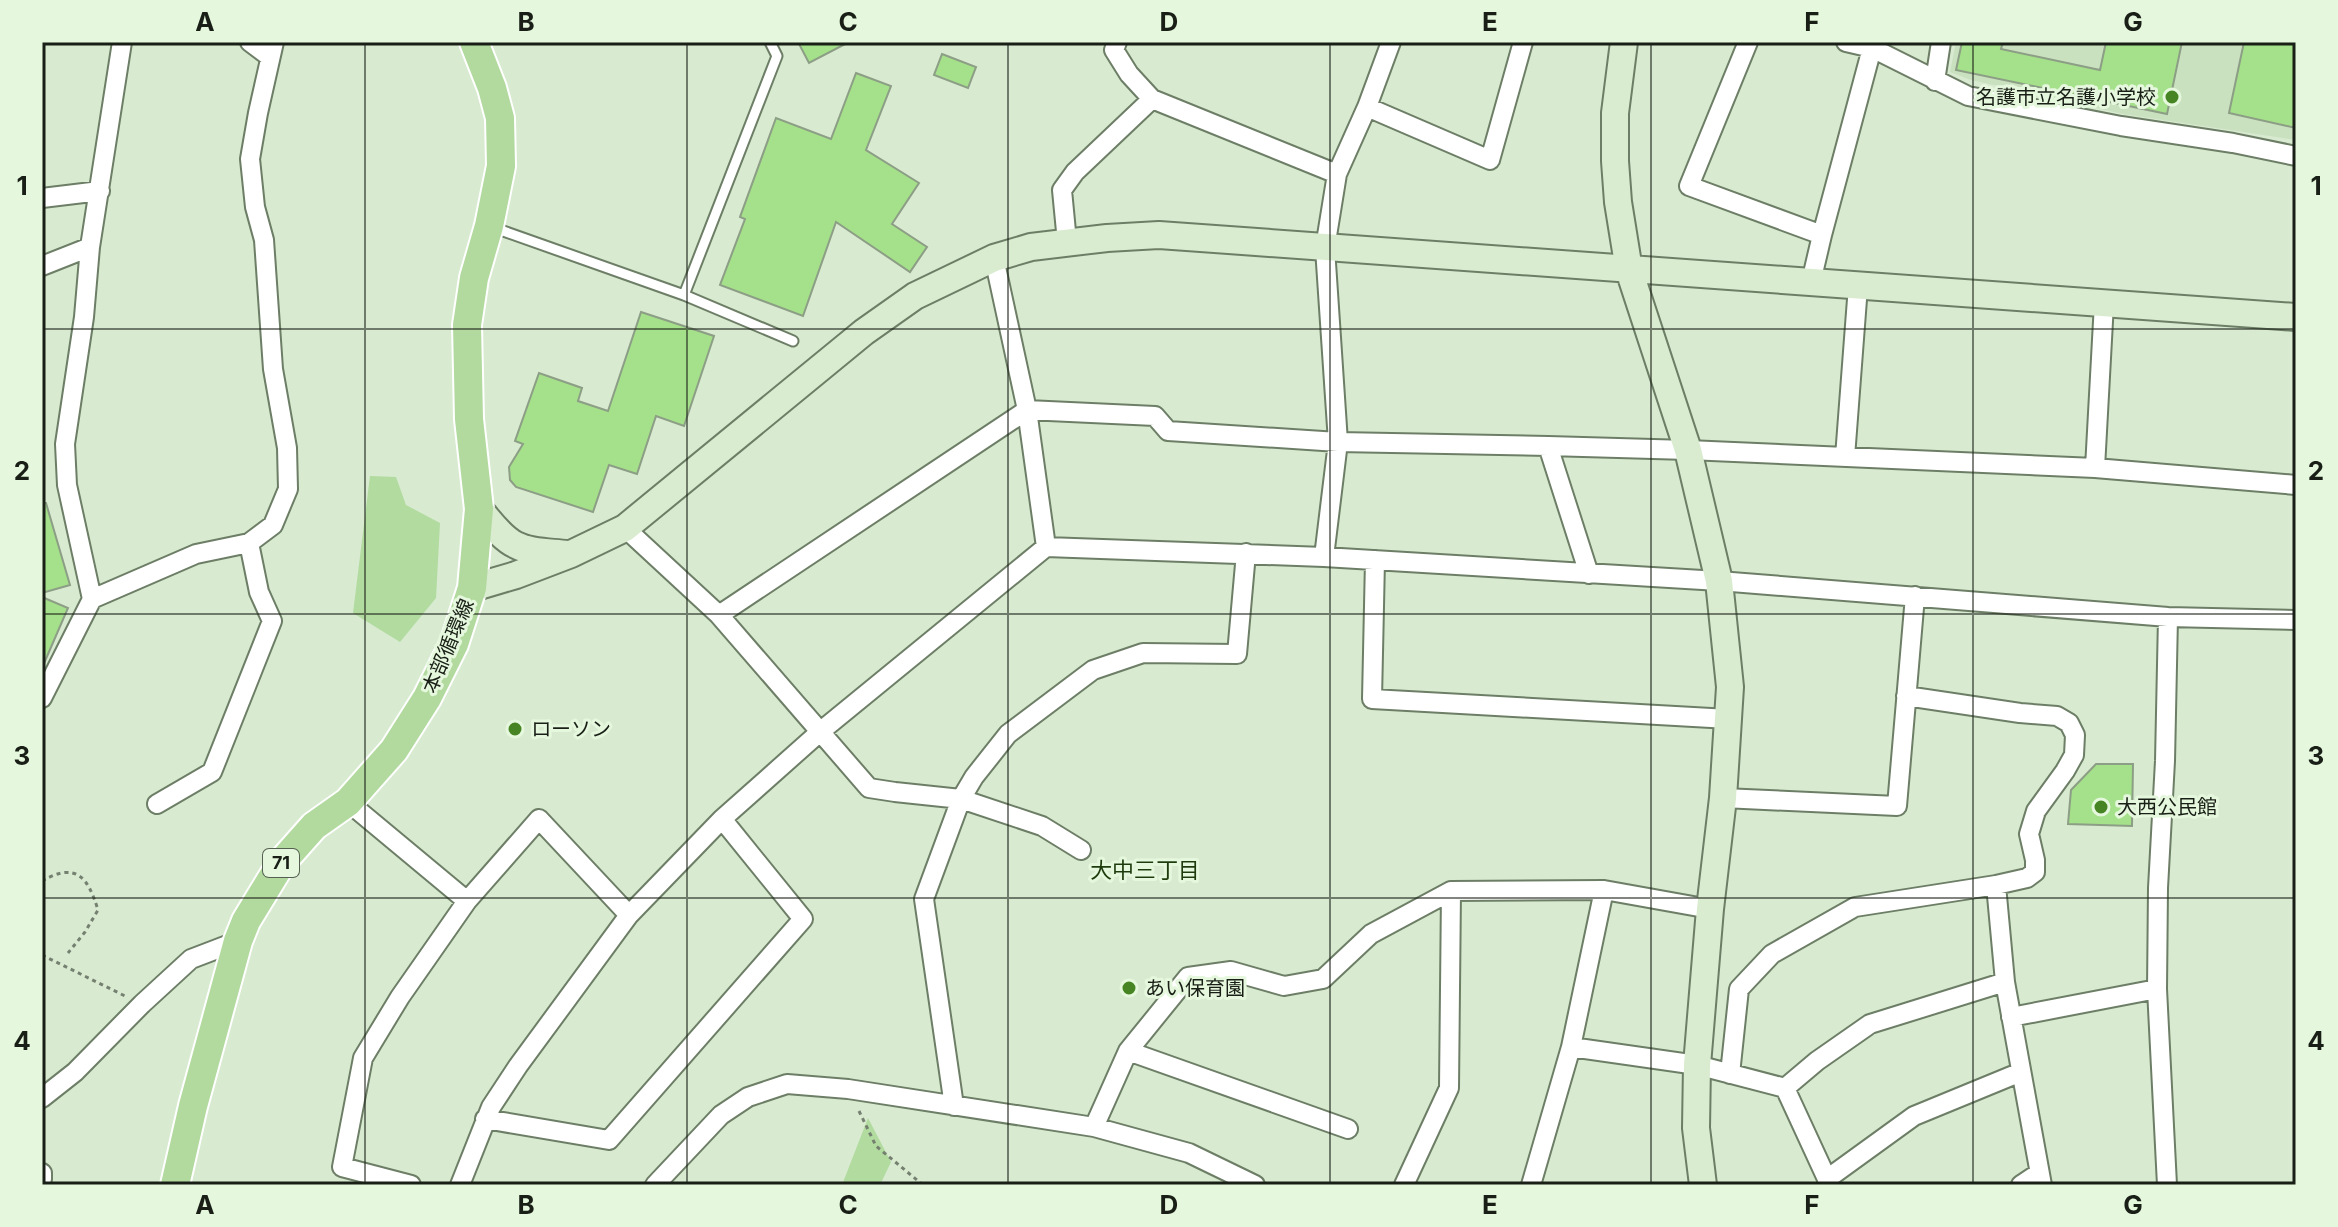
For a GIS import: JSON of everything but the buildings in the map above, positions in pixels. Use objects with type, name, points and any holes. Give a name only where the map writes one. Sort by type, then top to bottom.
[{"type":"main road","name":"本部循環線","points":[[175,1185],[238,941],[253,908],[282,862],[314,826],[348,802],[394,750],[427,698],[454,644],[472,588],[479,509],[469,419],[467,325],[474,278],[501,166],[500,118],[474,42]]},
{"type":"street","points":[[42,698],[92,599],[67,485],[65,444],[84,317],[90,247],[122,42]]},
{"type":"street","points":[[92,599],[196,554],[249,543],[273,525],[288,489],[287,448],[273,369],[264,240],[255,207],[250,159],[272,50],[250,42]]},
{"type":"street","points":[[1117,42],[1114,50],[1129,74],[1152,99],[1337,174]]},
{"type":"street","points":[[1324,557],[1338,442],[1325,248],[1337,174],[1391,42]]},
{"type":"street","points":[[1367,107],[1490,160],[1523,42]]},
{"type":"street","points":[[1624,42],[1615,113],[1615,161],[1629,270],[1688,450],[1719,581],[1730,687],[1723,798],[1697,1065],[1696,1128],[1703,1185]]},
{"type":"street","points":[[1748,42],[1689,186],[1822,235]]},
{"type":"street","points":[[1846,42],[1872,48],[1968,96],[2296,156]]},
{"type":"street","points":[[1935,81],[1941,42]]},
{"type":"street","points":[[1811,282],[1872,48]]},
{"type":"street","points":[[1067,242],[1062,190],[1075,172],[1152,99]]},
{"type":"street","points":[[42,198],[100,191]]},
{"type":"street","points":[[472,588],[571,554],[625,528],[864,332],[915,296],[994,258],[1031,247],[1159,235],[2296,317]]},
{"type":"street","points":[[42,266],[90,247]]},
{"type":"street","points":[[994,258],[1027,410],[1046,547]]},
{"type":"street","points":[[1845,457],[1858,286]]},
{"type":"street","points":[[2095,468],[2104,303]]},
{"type":"street","points":[[719,615],[1027,410],[1155,416],[1168,431],[1338,442],[1688,450],[2095,468],[2296,485]]},
{"type":"street","points":[[1548,446],[1589,574]]},
{"type":"street","points":[[479,509],[499,532],[516,545],[571,554]]},
{"type":"street","points":[[625,528],[719,615],[869,788],[961,799],[1042,826],[1081,850]]},
{"type":"street","points":[[157,804],[212,772],[272,621],[259,592],[249,543]]},
{"type":"street","points":[[460,1185],[485,1119],[518,1066],[629,915],[722,819],[821,731],[1046,547],[1324,557],[1719,581],[2168,617],[2296,620]]},
{"type":"street","points":[[954,1106],[924,899],[961,799],[1008,734],[1093,670],[1143,653],[1237,654],[1246,553]]},
{"type":"street","points":[[1375,560],[1372,699],[1729,719]]},
{"type":"street","points":[[1723,798],[1897,806],[1915,596]]},
{"type":"street","points":[[2167,1185],[2157,989],[2168,617]]},
{"type":"street","points":[[1730,1074],[1739,989],[1772,954],[1855,907],[1996,885],[2027,878],[2035,872],[2029,834],[2036,811],[2074,755],[2075,735],[2069,723],[2057,716],[1906,696]]},
{"type":"street","points":[[348,802],[467,901]]},
{"type":"street","points":[[411,1185],[342,1167],[363,1058],[400,997],[467,901],[539,819],[629,915]]},
{"type":"street","points":[[485,1119],[609,1140],[803,919],[722,819]]},
{"type":"street","points":[[1996,885],[2005,982],[2040,1179],[2021,1185]]},
{"type":"street","points":[[1094,1127],[1128,1051],[1188,977],[1231,971],[1284,986],[1323,979],[1371,934],[1451,891],[1604,890],[1710,909]]},
{"type":"street","points":[[1531,1185],[1571,1047],[1604,890]]},
{"type":"street","points":[[1404,1185],[1449,1088],[1451,891]]},
{"type":"street","points":[[42,1098],[75,1072],[191,959],[238,941]]},
{"type":"street","points":[[1785,1088],[1870,1024],[2005,982]]},
{"type":"street","points":[[2011,1017],[2157,989]]},
{"type":"street","points":[[1571,1047],[1697,1065],[1785,1088]]},
{"type":"street","points":[[1128,1051],[1348,1129]]},
{"type":"street","points":[[1785,1088],[1827,1182],[1914,1116],[2021,1072]]},
{"type":"street","points":[[655,1185],[721,1115],[748,1097],[787,1084],[848,1089],[1094,1127],[1189,1153],[1255,1185]]},
{"type":"lane","points":[[684,295],[777,56],[770,42]]},
{"type":"lane","points":[[489,226],[684,295],[793,341]]},
{"type":"path","points":[[42,881],[68,872],[83,876],[91,888],[98,910],[68,953]]},
{"type":"path","points":[[42,955],[142,1004]]},
{"type":"path","points":[[848,1089],[876,1146],[923,1185]]},
{"type":"shaded area","name":"名護市立名護小学校","points":[[1956,42],[2296,42],[2296,140],[2123,114],[1971,80],[1950,72]]},
{"type":"green space","points":[[370,476],[396,477],[406,505],[440,523],[436,598],[400,642],[353,613]]},
{"type":"green space","points":[[868,1118],[891,1162],[880,1185],[842,1185]]},
{"type":"place","name":"名護市立名護小学校","points":[[2172,97]]},
{"type":"place","name":"ローソン","points":[[515,729]]},
{"type":"place","name":"大西公民館","points":[[2101,807]]},
{"type":"place","name":"あい保育園","points":[[1129,988]]},
{"type":"district","name":"大中三丁目","points":[[1145,870]]}]
